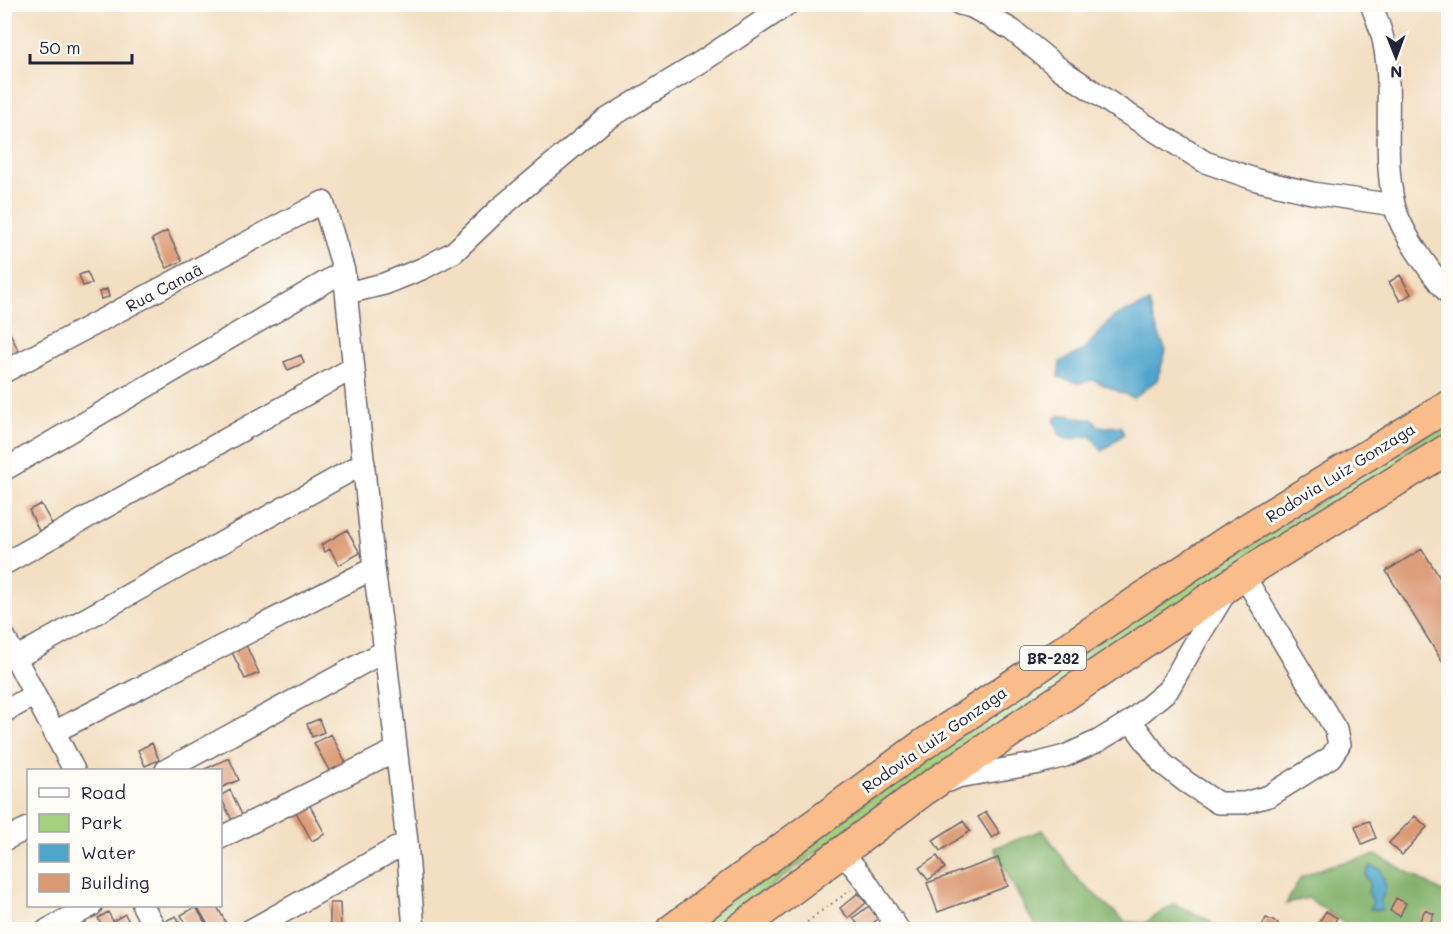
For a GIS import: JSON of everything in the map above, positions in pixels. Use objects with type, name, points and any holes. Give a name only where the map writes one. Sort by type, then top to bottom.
[{"type":"highway","name":"Rodovia Luiz Gonzaga","points":[[671,930],[921,746],[1235,537],[1449,406]]},
{"type":"highway","name":"BR-232","points":[[738,930],[923,791],[1259,565],[1449,449]]},
{"type":"street","points":[[347,293],[384,284],[424,268],[454,252],[500,208],[604,121],[701,62],[788,4]]},
{"type":"street","points":[[960,4],[972,7],[1012,30],[1060,69],[1204,162],[1257,180],[1312,193],[1394,205]]},
{"type":"street","points":[[1371,4],[1384,42],[1388,93],[1389,171],[1394,205],[1408,237],[1439,283],[1449,293]]},
{"type":"street","name":"Rua Canaã","points":[[4,372],[323,202],[344,271]]},
{"type":"street","points":[[4,470],[344,271],[374,568],[407,842],[414,930]]},
{"type":"street","points":[[4,564],[353,368]]},
{"type":"street","points":[[16,658],[364,463]]},
{"type":"street","points":[[54,732],[374,568]]},
{"type":"street","points":[[923,791],[958,777],[1035,764],[1065,756],[1098,741],[1131,721],[1168,690],[1196,641],[1237,581],[1336,730],[1339,745],[1331,757],[1269,796],[1244,802],[1218,803],[1162,763],[1131,721]]},
{"type":"street","points":[[4,636],[73,769]]},
{"type":"street","points":[[170,769],[385,651]]},
{"type":"street","points":[[4,712],[34,695]]},
{"type":"street","points":[[222,837],[396,750]]},
{"type":"street","points":[[4,840],[27,828]]},
{"type":"street","points":[[252,930],[407,842]]},
{"type":"street","points":[[842,851],[899,930]]},
{"type":"street","points":[[47,930],[89,907]]},
{"type":"street","points":[[144,907],[156,930]]},
{"type":"path","points":[[798,930],[865,880]]},
{"type":"green space","points":[[1448,421],[1448,438],[1140,632],[812,855],[715,929],[690,930],[1015,694]]},
{"type":"green space","points":[[1043,830],[1078,880],[1126,922],[1145,923],[1174,904],[1205,918],[1218,929],[1039,929],[1028,914],[994,848]]},
{"type":"green space","points":[[1377,855],[1448,895],[1448,929],[1353,929],[1308,898],[1286,904],[1301,877],[1331,865]]},
{"type":"water","points":[[1149,303],[1166,351],[1157,380],[1133,398],[1093,380],[1078,383],[1058,377],[1060,362],[1084,350],[1113,317]]},
{"type":"water","points":[[1069,415],[1093,419],[1098,426],[1120,426],[1124,434],[1102,451],[1091,436],[1066,439],[1060,435],[1054,419]]},
{"type":"water","points":[[1370,866],[1380,869],[1386,887],[1381,901],[1382,910],[1370,909],[1373,902],[1368,892],[1370,883],[1365,875]]},
{"type":"building","points":[[167,231],[182,261],[167,268],[152,239]]},
{"type":"building","points":[[87,272],[92,283],[83,286],[79,275]]},
{"type":"building","points":[[1400,275],[1411,294],[1400,301],[1389,282]]},
{"type":"building","points":[[107,289],[109,297],[101,299],[99,292]]},
{"type":"building","points":[[9,331],[19,352],[10,356],[4,347],[4,333]]},
{"type":"building","points":[[301,355],[304,363],[288,370],[284,362]]},
{"type":"building","points":[[41,504],[52,524],[39,531],[29,510]]},
{"type":"building","points":[[347,530],[360,553],[339,565],[330,549],[325,552],[321,545]]},
{"type":"building","points":[[1422,549],[1448,591],[1448,671],[1386,571]]},
{"type":"building","points":[[245,643],[259,673],[245,679],[231,650]]},
{"type":"building","points":[[319,719],[324,732],[312,737],[307,724]]},
{"type":"building","points":[[331,734],[346,763],[330,772],[314,743]]},
{"type":"building","points":[[152,743],[159,760],[145,766],[138,750]]},
{"type":"building","points":[[229,758],[239,780],[222,787],[222,769],[205,769]]},
{"type":"building","points":[[230,790],[243,817],[233,822],[222,800],[222,795]]},
{"type":"building","points":[[309,804],[325,834],[312,841],[296,812]]},
{"type":"building","points":[[986,812],[1000,833],[992,838],[978,817]]},
{"type":"building","points":[[1415,816],[1427,827],[1402,855],[1389,843]]},
{"type":"building","points":[[963,821],[970,831],[940,851],[933,840]]},
{"type":"building","points":[[1369,821],[1376,838],[1362,844],[1355,826]]},
{"type":"building","points":[[937,856],[945,868],[928,880],[919,868]]},
{"type":"building","points":[[998,858],[1008,886],[938,912],[927,883]]},
{"type":"building","points":[[858,893],[866,903],[848,918],[840,908]]},
{"type":"building","points":[[1396,898],[1406,903],[1400,916],[1390,911]]},
{"type":"building","points":[[330,903],[340,903],[341,925],[330,926]]},
{"type":"building","points":[[869,906],[878,919],[862,930],[853,918]]},
{"type":"building","points":[[196,907],[209,930],[189,930],[181,915]]},
{"type":"building","points":[[198,907],[218,907],[226,923],[211,930]]},
{"type":"building","points":[[1425,910],[1434,914],[1427,930],[1417,926]]},
{"type":"building","points":[[1326,911],[1337,918],[1330,930],[1314,930]]},
{"type":"building","points":[[108,912],[113,921],[125,914],[133,930],[104,930],[98,918]]},
{"type":"building","points":[[176,916],[183,930],[166,930],[163,922]]},
{"type":"building","points":[[1266,918],[1278,923],[1275,930],[1260,930]]}]
